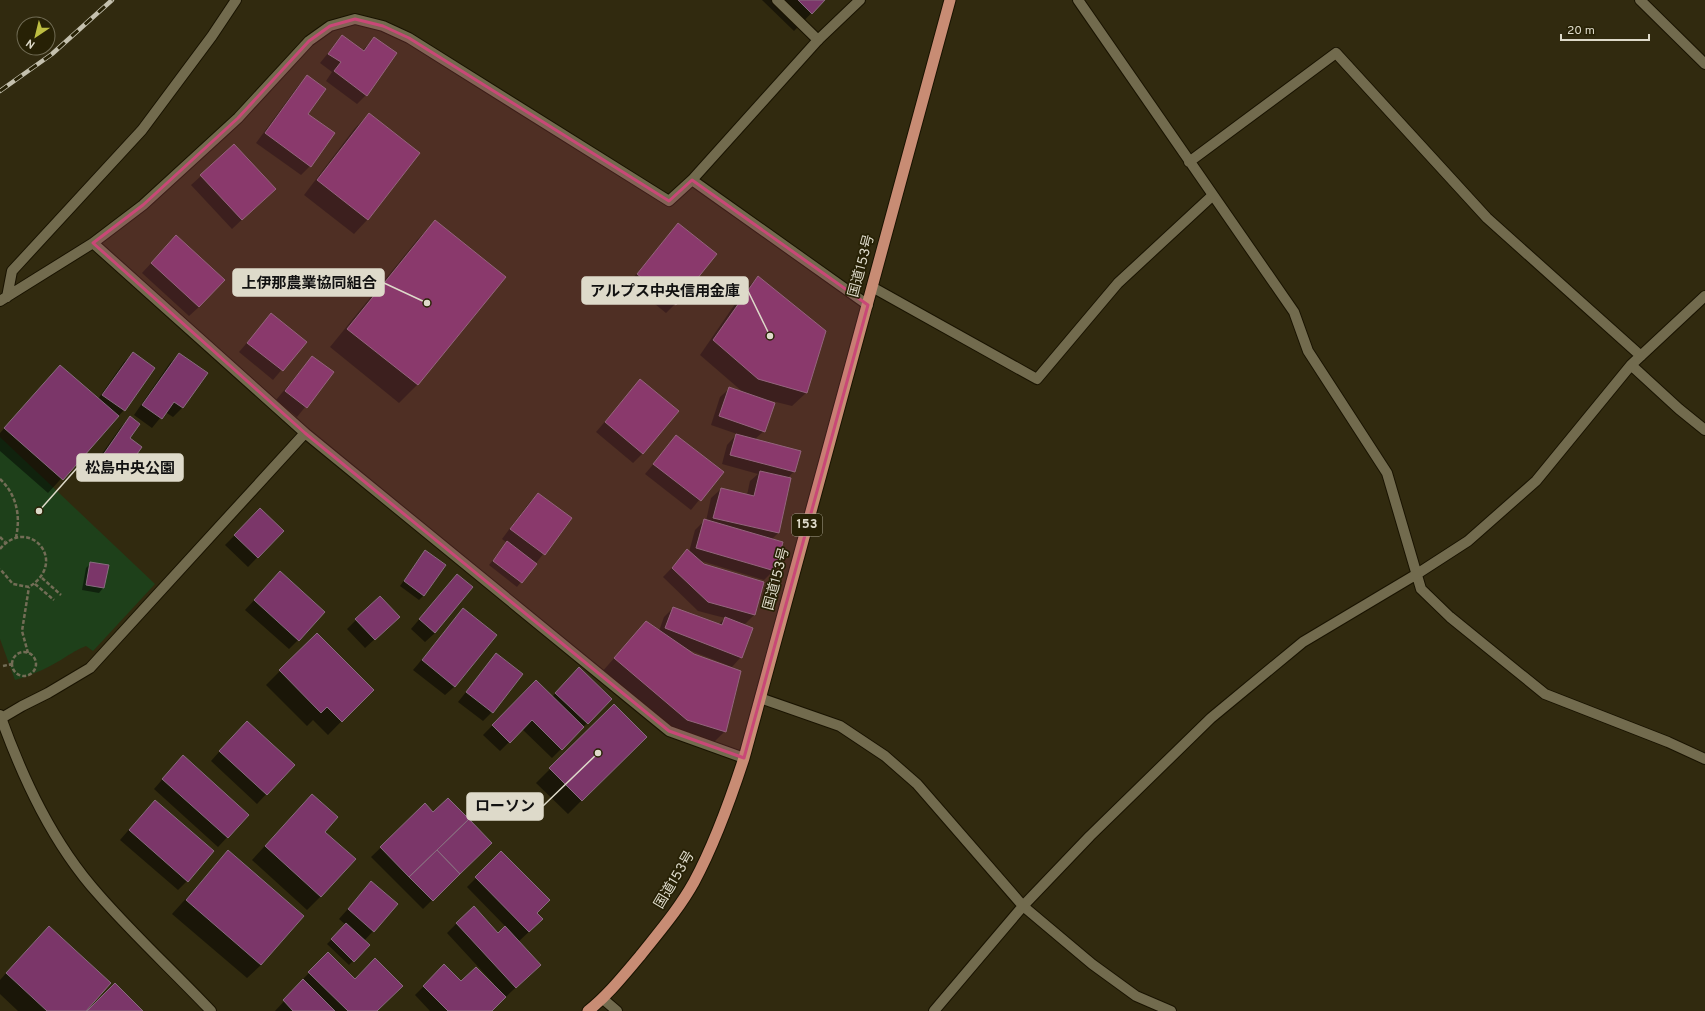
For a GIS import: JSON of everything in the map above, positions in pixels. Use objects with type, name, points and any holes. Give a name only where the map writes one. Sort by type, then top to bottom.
[{"type":"highway","name":"国道153号","points":[[588,1011],[604,999],[667,923],[693,883],[712,846],[728,806],[744,758],[950,0]]},
{"type":"street","points":[[4,299],[12,271],[142,130],[212,36],[236,0]]},
{"type":"street","points":[[777,0],[818,40]]},
{"type":"street","points":[[4,299],[93,243],[143,205],[238,118],[308,41],[330,26],[355,19],[383,26],[409,38],[669,201],[692,180],[818,40],[860,0]]},
{"type":"street","points":[[1078,0],[1212,196],[1294,312],[1308,351],[1387,473],[1421,589],[1450,617],[1545,694],[1668,742],[1705,759]]},
{"type":"street","points":[[1640,0],[1705,64]]},
{"type":"street","points":[[1190,162],[1336,53],[1487,218],[1641,356]]},
{"type":"street","points":[[692,180],[868,305]]},
{"type":"street","points":[[872,287],[1037,379],[1118,283],[1212,196]]},
{"type":"street","points":[[93,243],[305,433],[669,732],[744,758]]},
{"type":"street","points":[[934,1011],[1023,906],[1090,836],[1211,718],[1303,642],[1417,574],[1468,541],[1536,482],[1631,365],[1705,296]]},
{"type":"street","points":[[1631,365],[1679,409],[1705,430]]},
{"type":"street","points":[[211,1011],[98,894],[65,851],[28,785],[0,718],[90,668],[305,433]]},
{"type":"street","points":[[760,698],[840,726],[885,756],[917,784],[1023,906],[1092,964],[1136,996],[1171,1011]]},
{"type":"street","points":[[604,999],[618,1011]]},
{"type":"path","points":[[0,479],[7,486],[18,510],[18,529],[16,537]]},
{"type":"path","points":[[0,549],[5,542],[16,537],[28,537],[38,542],[44,551],[47,564],[42,578],[29,587],[13,584],[5,577],[0,569]]},
{"type":"path","points":[[0,538],[5,542]]},
{"type":"path","points":[[42,578],[61,595]]},
{"type":"path","points":[[35,584],[54,600]]},
{"type":"path","points":[[12,664],[18,674],[29,675],[35,669],[36,662],[28,652],[22,631],[29,587]]},
{"type":"path","points":[[12,664],[17,654],[28,652]]},
{"type":"path","points":[[3,666],[12,664]]},
{"type":"highlighted area","points":[[355,19],[383,26],[409,38],[669,201],[692,180],[868,305],[744,758],[669,731],[305,433],[93,243],[143,205],[238,118],[309,41],[330,26]]},
{"type":"green space","points":[[0,437],[155,584],[93,651],[86,646],[42,670],[15,680],[0,639]]},
{"type":"building","points":[[798,0],[825,0],[812,14]]},
{"type":"building","points":[[342,35],[364,51],[374,37],[397,53],[367,96],[334,71],[341,62],[328,54]]},
{"type":"building","points":[[307,75],[326,89],[308,114],[335,133],[311,167],[265,133]]},
{"type":"building","points":[[369,113],[420,153],[368,220],[317,180]]},
{"type":"building","points":[[234,144],[276,189],[242,220],[200,175]]},
{"type":"building","points":[[435,220],[506,277],[418,385],[347,329]]},
{"type":"building","points":[[678,223],[717,254],[676,305],[637,274]]},
{"type":"building","points":[[176,235],[225,280],[199,307],[151,263]]},
{"type":"building","points":[[758,276],[826,331],[807,393],[758,379],[713,340]]},
{"type":"building","points":[[271,313],[307,342],[283,371],[247,343]]},
{"type":"building","points":[[133,352],[155,368],[125,411],[102,395]]},
{"type":"building","points":[[179,353],[208,373],[183,408],[174,402],[162,419],[142,405]]},
{"type":"building","points":[[312,356],[334,372],[307,408],[285,391]]},
{"type":"building","points":[[60,365],[119,416],[63,480],[4,428]]},
{"type":"building","points":[[640,379],[679,411],[643,454],[605,422]]},
{"type":"building","points":[[729,387],[775,403],[765,432],[719,416]]},
{"type":"building","points":[[130,416],[140,424],[130,438],[142,447],[125,471],[103,455]]},
{"type":"building","points":[[736,434],[801,451],[795,472],[730,455]]},
{"type":"building","points":[[676,435],[724,472],[701,501],[653,464]]},
{"type":"building","points":[[760,471],[791,478],[779,533],[713,518],[721,488],[754,496]]},
{"type":"building","points":[[538,493],[572,518],[545,555],[510,529]]},
{"type":"building","points":[[260,508],[284,531],[258,558],[234,535]]},
{"type":"building","points":[[704,519],[783,542],[775,571],[696,548]]},
{"type":"building","points":[[507,541],[537,564],[522,583],[493,561]]},
{"type":"building","points":[[687,549],[704,564],[764,582],[755,615],[708,602],[672,568]]},
{"type":"building","points":[[425,550],[446,565],[424,596],[404,581]]},
{"type":"building","points":[[90,562],[109,565],[104,588],[86,585]]},
{"type":"building","points":[[280,571],[325,612],[299,641],[254,600]]},
{"type":"building","points":[[457,574],[473,587],[435,633],[419,619]]},
{"type":"building","points":[[380,596],[400,617],[375,640],[355,619]]},
{"type":"building","points":[[673,607],[722,625],[725,617],[753,628],[742,658],[665,628]]},
{"type":"building","points":[[463,608],[497,635],[455,687],[422,660]]},
{"type":"building","points":[[646,621],[694,654],[741,671],[726,732],[687,720],[614,658]]},
{"type":"building","points":[[317,633],[374,690],[342,722],[327,707],[321,713],[279,670]]},
{"type":"building","points":[[496,653],[523,674],[493,713],[466,692]]},
{"type":"building","points":[[579,667],[612,699],[588,724],[555,693]]},
{"type":"building","points":[[536,680],[584,727],[562,750],[532,720],[510,743],[492,725]]},
{"type":"building","points":[[614,704],[647,737],[582,801],[549,768]]},
{"type":"building","points":[[247,721],[295,765],[267,795],[219,751]]},
{"type":"building","points":[[183,755],[249,815],[228,838],[162,779]]},
{"type":"building","points":[[312,794],[338,817],[325,832],[356,859],[321,897],[265,846]]},
{"type":"building","points":[[448,798],[469,819],[409,877],[380,847],[425,803],[433,812]]},
{"type":"building","points":[[155,800],[214,851],[188,882],[129,830]]},
{"type":"building","points":[[469,819],[492,843],[460,874],[437,850]]},
{"type":"building","points":[[228,850],[304,916],[261,965],[186,900]]},
{"type":"building","points":[[437,850],[460,874],[433,901],[409,877]]},
{"type":"building","points":[[501,851],[550,900],[537,913],[543,919],[529,932],[475,877]]},
{"type":"building","points":[[371,881],[398,904],[374,932],[348,909]]},
{"type":"building","points":[[474,906],[498,933],[505,926],[541,965],[516,988],[456,923]]},
{"type":"building","points":[[346,923],[370,945],[354,962],[331,939]]},
{"type":"building","points":[[49,926],[111,983],[86,1011],[47,1011],[6,973]]},
{"type":"building","points":[[328,952],[355,979],[375,958],[403,986],[377,1011],[348,1011],[308,972]]},
{"type":"building","points":[[444,964],[461,981],[476,967],[506,997],[492,1011],[448,1011],[423,986]]},
{"type":"building","points":[[303,979],[335,1011],[293,1011],[283,1000]]},
{"type":"building","points":[[115,983],[143,1011],[87,1011]]},
{"type":"railway","points":[[0,91],[52,54],[112,0]]},
{"type":"place","name":"上伊那農業協同組合","points":[[427,303]]},
{"type":"place","name":"アルプス中央信用金庫","points":[[770,336]]},
{"type":"place","name":"松島中央公園","points":[[39,511]]},
{"type":"place","name":"ローソン","points":[[598,753]]}]
